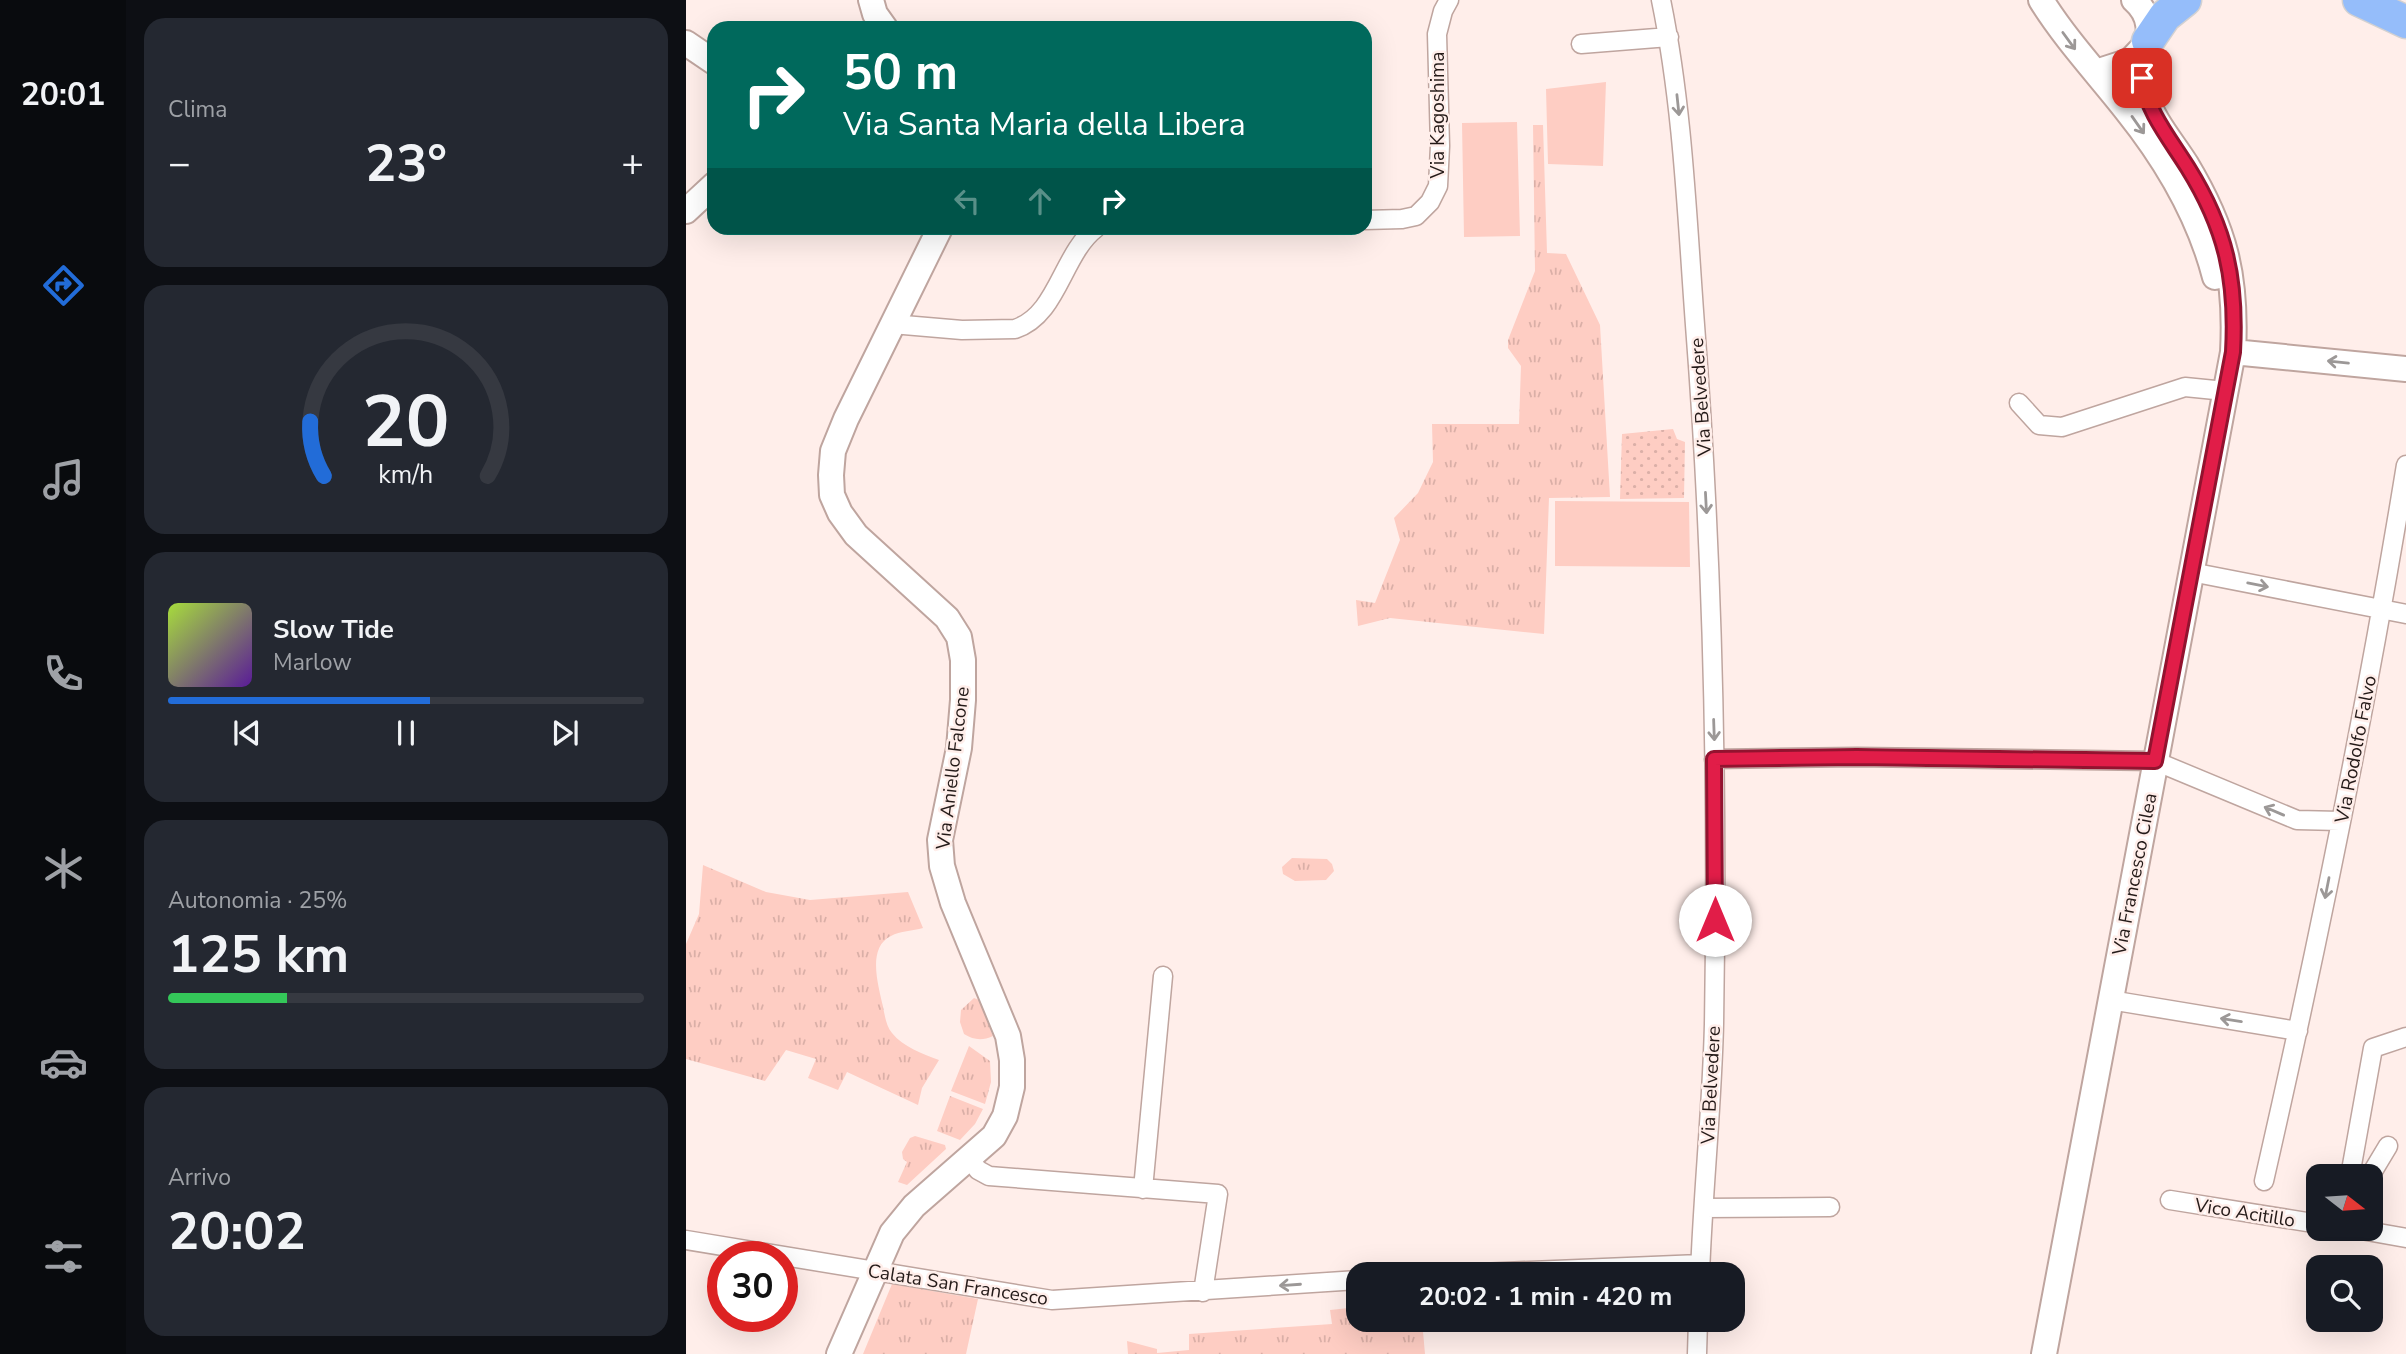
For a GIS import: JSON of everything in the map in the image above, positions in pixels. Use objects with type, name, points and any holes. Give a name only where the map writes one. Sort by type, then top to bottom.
[{"type":"highway","points":[[2359,0],[2406,22]]},
{"type":"highway","points":[[2148,41],[2165,16],[2182,2]]},
{"type":"main road","points":[[871,0],[880,21]]},
{"type":"main road","name":"Via Francesco Cilea","points":[[2041,0],[2074,48],[2130,113],[2166,164],[2192,209],[2208,248],[2218,287],[2224,331],[2233,352]]},
{"type":"main road","name":"Via Francesco Cilea","points":[[2044,1354],[2233,352],[2231,276],[2222,236],[2199,187],[2149,107],[2142,78],[2150,26],[2147,14],[2134,0]]},
{"type":"main road","points":[[2096,72],[2130,61],[2148,41]]},
{"type":"main road","points":[[686,43],[707,57]]},
{"type":"main road","points":[[686,211],[707,192]]},
{"type":"main road","name":"Via Aniello Falcone","points":[[839,1354],[892,1233],[914,1206],[970,1160],[993,1136],[1005,1116],[1012,1087],[1012,1060],[1008,1036],[953,903],[942,866],[940,840],[959,748],[964,700],[963,660],[959,637],[947,618],[856,534],[840,513],[832,495],[833,451],[846,419],[936,235]]},
{"type":"main road","points":[[2233,352],[2406,369]]},
{"type":"street","name":"Via Kagoshima","points":[[1372,220],[1402,219],[1416,215],[1430,202],[1438,186],[1440,146],[1437,34],[1449,0]]},
{"type":"street","name":"Via Belvedere","points":[[1661,0],[1678,100],[1702,410],[1710,569],[1714,759],[1714,970],[1700,1262]]},
{"type":"street","points":[[1581,44],[1669,37]]},
{"type":"street","points":[[892,324],[962,330],[1022,327],[1041,312],[1089,235]]},
{"type":"street","points":[[2019,403],[2039,425],[2062,427],[2185,387],[2225,391]]},
{"type":"street","name":"Via Rodolfo Falvo","points":[[2264,1181],[2298,1031],[2383,610],[2406,465]]},
{"type":"street","points":[[2191,572],[2406,614]]},
{"type":"street","points":[[1714,759],[1857,757],[2155,761],[2297,820],[2340,821]]},
{"type":"street","points":[[1143,1189],[1163,976]]},
{"type":"street","points":[[2110,1000],[2298,1031]]},
{"type":"street","points":[[2352,1164],[2373,1048],[2406,1037]]},
{"type":"street","points":[[2377,1164],[2388,1146]]},
{"type":"street","points":[[970,1160],[978,1170],[989,1176],[1218,1194],[1203,1292]]},
{"type":"street","name":"Vico Acitillo","points":[[2170,1200],[2306,1222]]},
{"type":"street","points":[[1704,1208],[1830,1208]]},
{"type":"street","points":[[2384,1234],[2406,1238]]},
{"type":"street","name":"Calata San Francesco","points":[[686,1240],[1052,1300],[1346,1281]]},
{"type":"street","points":[[1697,1354],[1698,1332]]},
{"type":"green space","points":[[1606,82],[1603,166],[1548,164],[1546,89]]},
{"type":"green space","points":[[1517,122],[1520,236],[1464,237],[1462,123]]},
{"type":"green space","points":[[1533,125],[1543,125],[1547,253],[1566,254],[1600,325],[1610,497],[1549,498],[1544,634],[1390,618],[1358,626],[1356,600],[1375,603],[1400,540],[1394,518],[1418,493],[1433,462],[1432,424],[1519,424],[1521,366],[1508,348],[1508,340],[1535,271]]},
{"type":"green space","points":[[1673,429],[1677,439],[1685,442],[1684,498],[1620,499],[1622,434]]},
{"type":"green space","points":[[1555,501],[1689,502],[1690,567],[1555,566]]},
{"type":"green space","points":[[1292,858],[1327,859],[1334,871],[1326,880],[1295,881],[1283,874],[1282,867]]},
{"type":"green space","points":[[703,865],[766,892],[810,900],[908,892],[923,928],[895,934],[883,942],[876,958],[876,968],[890,1030],[907,1046],[939,1060],[922,1088],[918,1105],[847,1072],[838,1090],[808,1078],[816,1059],[786,1050],[765,1081],[686,1059],[686,944],[699,914]]},
{"type":"green space","points":[[974,998],[979,1000],[993,1036],[978,1039],[964,1034],[960,1022],[961,1010]]},
{"type":"green space","points":[[969,1046],[990,1061],[991,1082],[985,1104],[951,1091]]},
{"type":"green space","points":[[950,1096],[983,1109],[975,1124],[960,1140],[937,1131]]},
{"type":"green space","points":[[915,1136],[945,1145],[946,1149],[907,1185],[898,1182],[907,1162],[903,1159],[902,1152],[910,1138]]},
{"type":"green space","points":[[892,1284],[978,1299],[966,1354],[863,1354]]},
{"type":"green space","points":[[1346,1308],[1346,1332],[1423,1332],[1425,1354],[1128,1354],[1127,1341],[1157,1349],[1157,1353],[1189,1350],[1189,1334],[1332,1324],[1330,1310]]},
{"type":"route","points":[[1715,920],[1714,759],[1857,757],[2155,761],[2233,352],[2234,323],[2231,276],[2222,236],[2199,187],[2149,107],[2142,78]]}]
